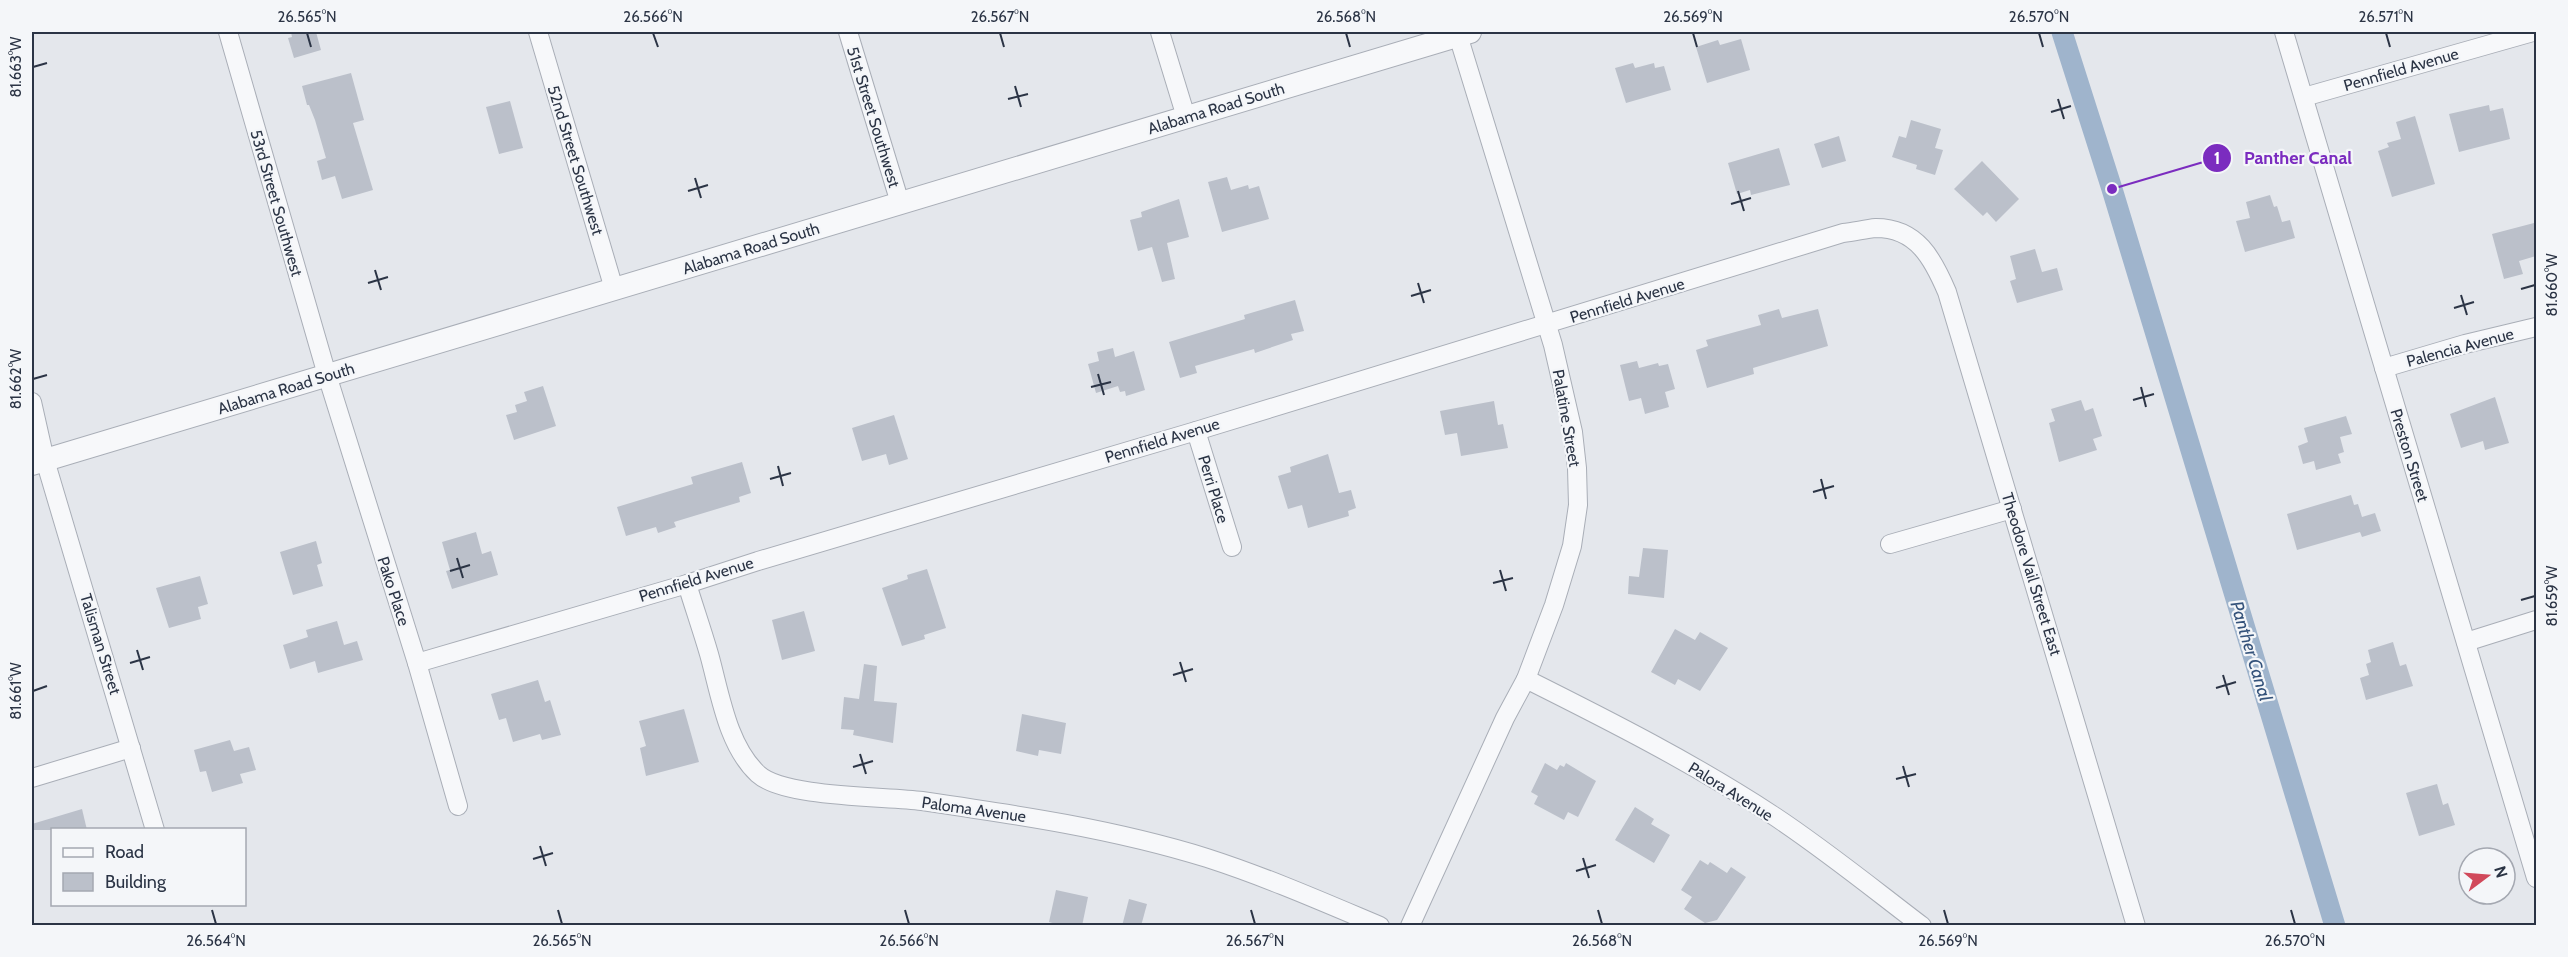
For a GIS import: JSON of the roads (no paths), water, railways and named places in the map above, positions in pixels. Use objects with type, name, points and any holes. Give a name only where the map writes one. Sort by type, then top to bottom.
[{"type":"street","name":"53rd Street Southwest","points":[[228,32],[327,375]]},
{"type":"street","name":"52nd Street Southwest","points":[[538,32],[614,289]]},
{"type":"street","name":"51st Street Southwest","points":[[848,32],[900,203]]},
{"type":"street","points":[[1160,32],[1186,117]]},
{"type":"street","name":"Preston Street","points":[[2284,32],[2536,878]]},
{"type":"street","name":"Pennfield Avenue","points":[[2304,97],[2533,32]]},
{"type":"street","name":"Alabama Road South","points":[[38,462],[1462,33]]},
{"type":"street","name":"Palatine Street","points":[[1410,926],[1505,718],[1527,680],[1572,546],[1578,505],[1578,468],[1573,432],[1553,345],[1462,33]]},
{"type":"street","name":"Pennfield Avenue","points":[[417,663],[687,584],[934,507],[1196,431],[1287,401],[1546,325],[1844,233],[1877,228],[1906,235]]},
{"type":"street","name":"Theodore Vail Street East","points":[[1906,235],[1926,250],[1947,292],[2136,926]]},
{"type":"street","name":"Palencia Avenue","points":[[2385,368],[2465,344],[2536,327]]},
{"type":"street","name":"Pako Place","points":[[327,375],[417,663],[458,806]]},
{"type":"street","name":"Talisman Street","points":[[32,402],[38,462],[131,748],[154,828]]},
{"type":"street","name":"Perri Place","points":[[1196,431],[1232,547]]},
{"type":"street","points":[[1890,544],[2012,509]]},
{"type":"street","name":"Paloma Avenue","points":[[687,584],[726,714],[740,750],[760,775],[798,791],[913,800],[1051,820],[1110,832],[1255,874],[1380,926]]},
{"type":"street","points":[[2466,642],[2536,620]]},
{"type":"street","name":"Palora Avenue","points":[[1527,680],[1652,743],[1747,799],[1818,848],[1922,926]]},
{"type":"street","points":[[32,778],[131,748]]},
{"type":"waterway","name":"Panther Canal","points":[[2062,32],[2112,189],[2335,926]]},
{"type":"place","name":"Panther Canal","points":[[2112,189]]}]
